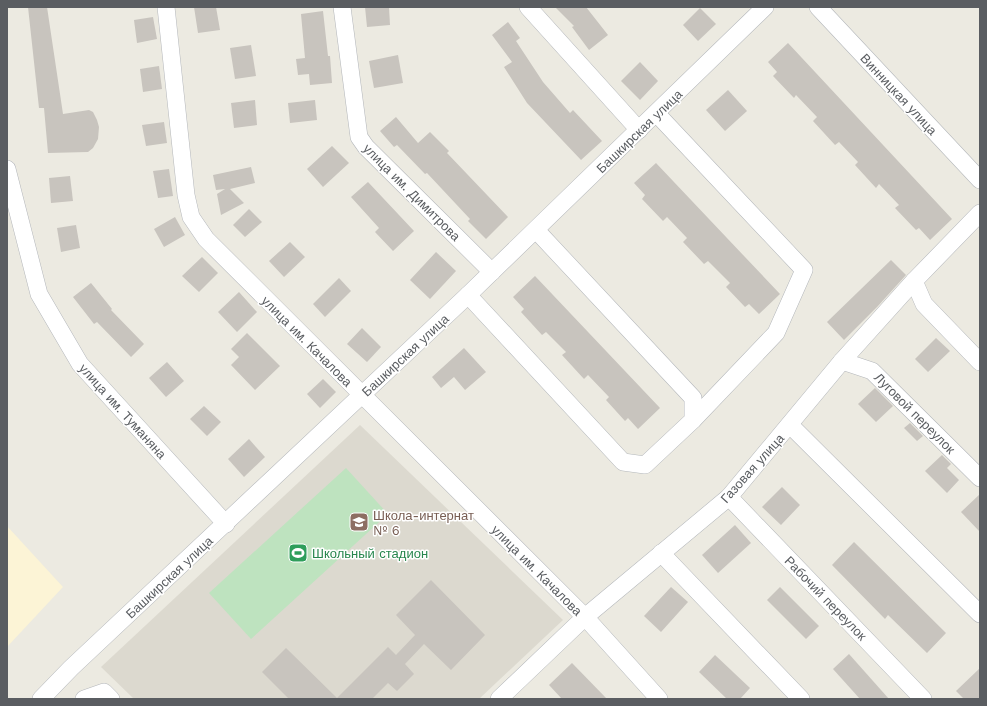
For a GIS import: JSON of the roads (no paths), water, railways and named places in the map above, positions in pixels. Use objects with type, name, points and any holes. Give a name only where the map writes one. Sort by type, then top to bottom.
[{"type":"street","name":"улица им. Качалова","points":[[166,7],[186,195],[191,217],[206,239],[585,618],[659,699]]},
{"type":"street","name":"улица им. Димитрова","points":[[342,7],[358,137],[366,147],[492,272]]},
{"type":"street","points":[[528,7],[639,130]]},
{"type":"street","name":"Башкирская улица","points":[[41,699],[77,663],[468,295],[657,114],[765,7]]},
{"type":"street","name":"Винницкая улица","points":[[818,7],[980,180]]},
{"type":"street","points":[[468,295],[623,462],[645,465],[693,420],[776,333],[804,270],[657,114]]},
{"type":"street","name":"улица им. Туманяна","points":[[7,169],[38,294],[80,364],[226,524]]},
{"type":"street","name":"Газовая улица","points":[[499,699],[585,618],[729,497],[842,361],[914,281],[980,213]]},
{"type":"street","points":[[536,230],[693,398],[693,420]]},
{"type":"street","points":[[914,281],[924,304],[980,362]]},
{"type":"street","name":"Луговой переулок","points":[[842,361],[872,371],[980,478]]},
{"type":"street","points":[[790,425],[980,614]]},
{"type":"street","name":"Рабочий переулок","points":[[729,497],[923,699]]},
{"type":"street","points":[[661,553],[801,699]]},
{"type":"street","points":[[84,699],[104,692],[111,699]]},
{"type":"place","name":"Школа-интернат № 6","points":[[359,522]]},
{"type":"place","name":"Школьный стадион","points":[[298,553]]}]
